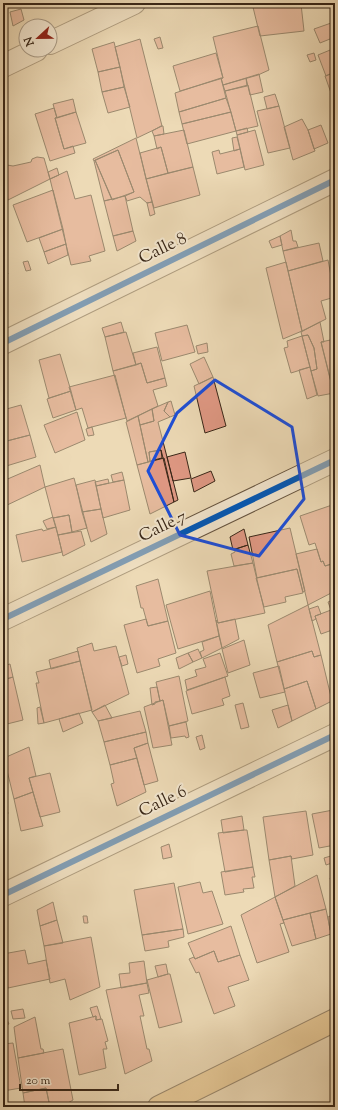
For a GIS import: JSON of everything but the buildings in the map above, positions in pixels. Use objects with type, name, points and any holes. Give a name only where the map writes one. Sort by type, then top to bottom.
[{"type":"main road","points":[[159,1107],[335,1020]]},
{"type":"street","points":[[58,40],[134,3]]},
{"type":"street","points":[[3,66],[20,58]]},
{"type":"street","name":"Calle 8","points":[[3,343],[335,180]]},
{"type":"street","name":"Calle 7","points":[[3,619],[335,460]]},
{"type":"street","name":"Calle 6","points":[[3,895],[335,735]]},
{"type":"highlighted area","points":[[215,380],[292,427],[304,499],[259,556],[180,535],[148,471],[177,413]]},
{"type":"cycle path","points":[[3,343],[335,180]]},
{"type":"cycle path","points":[[3,619],[335,460]]},
{"type":"cycle path","points":[[3,895],[335,735]]}]
